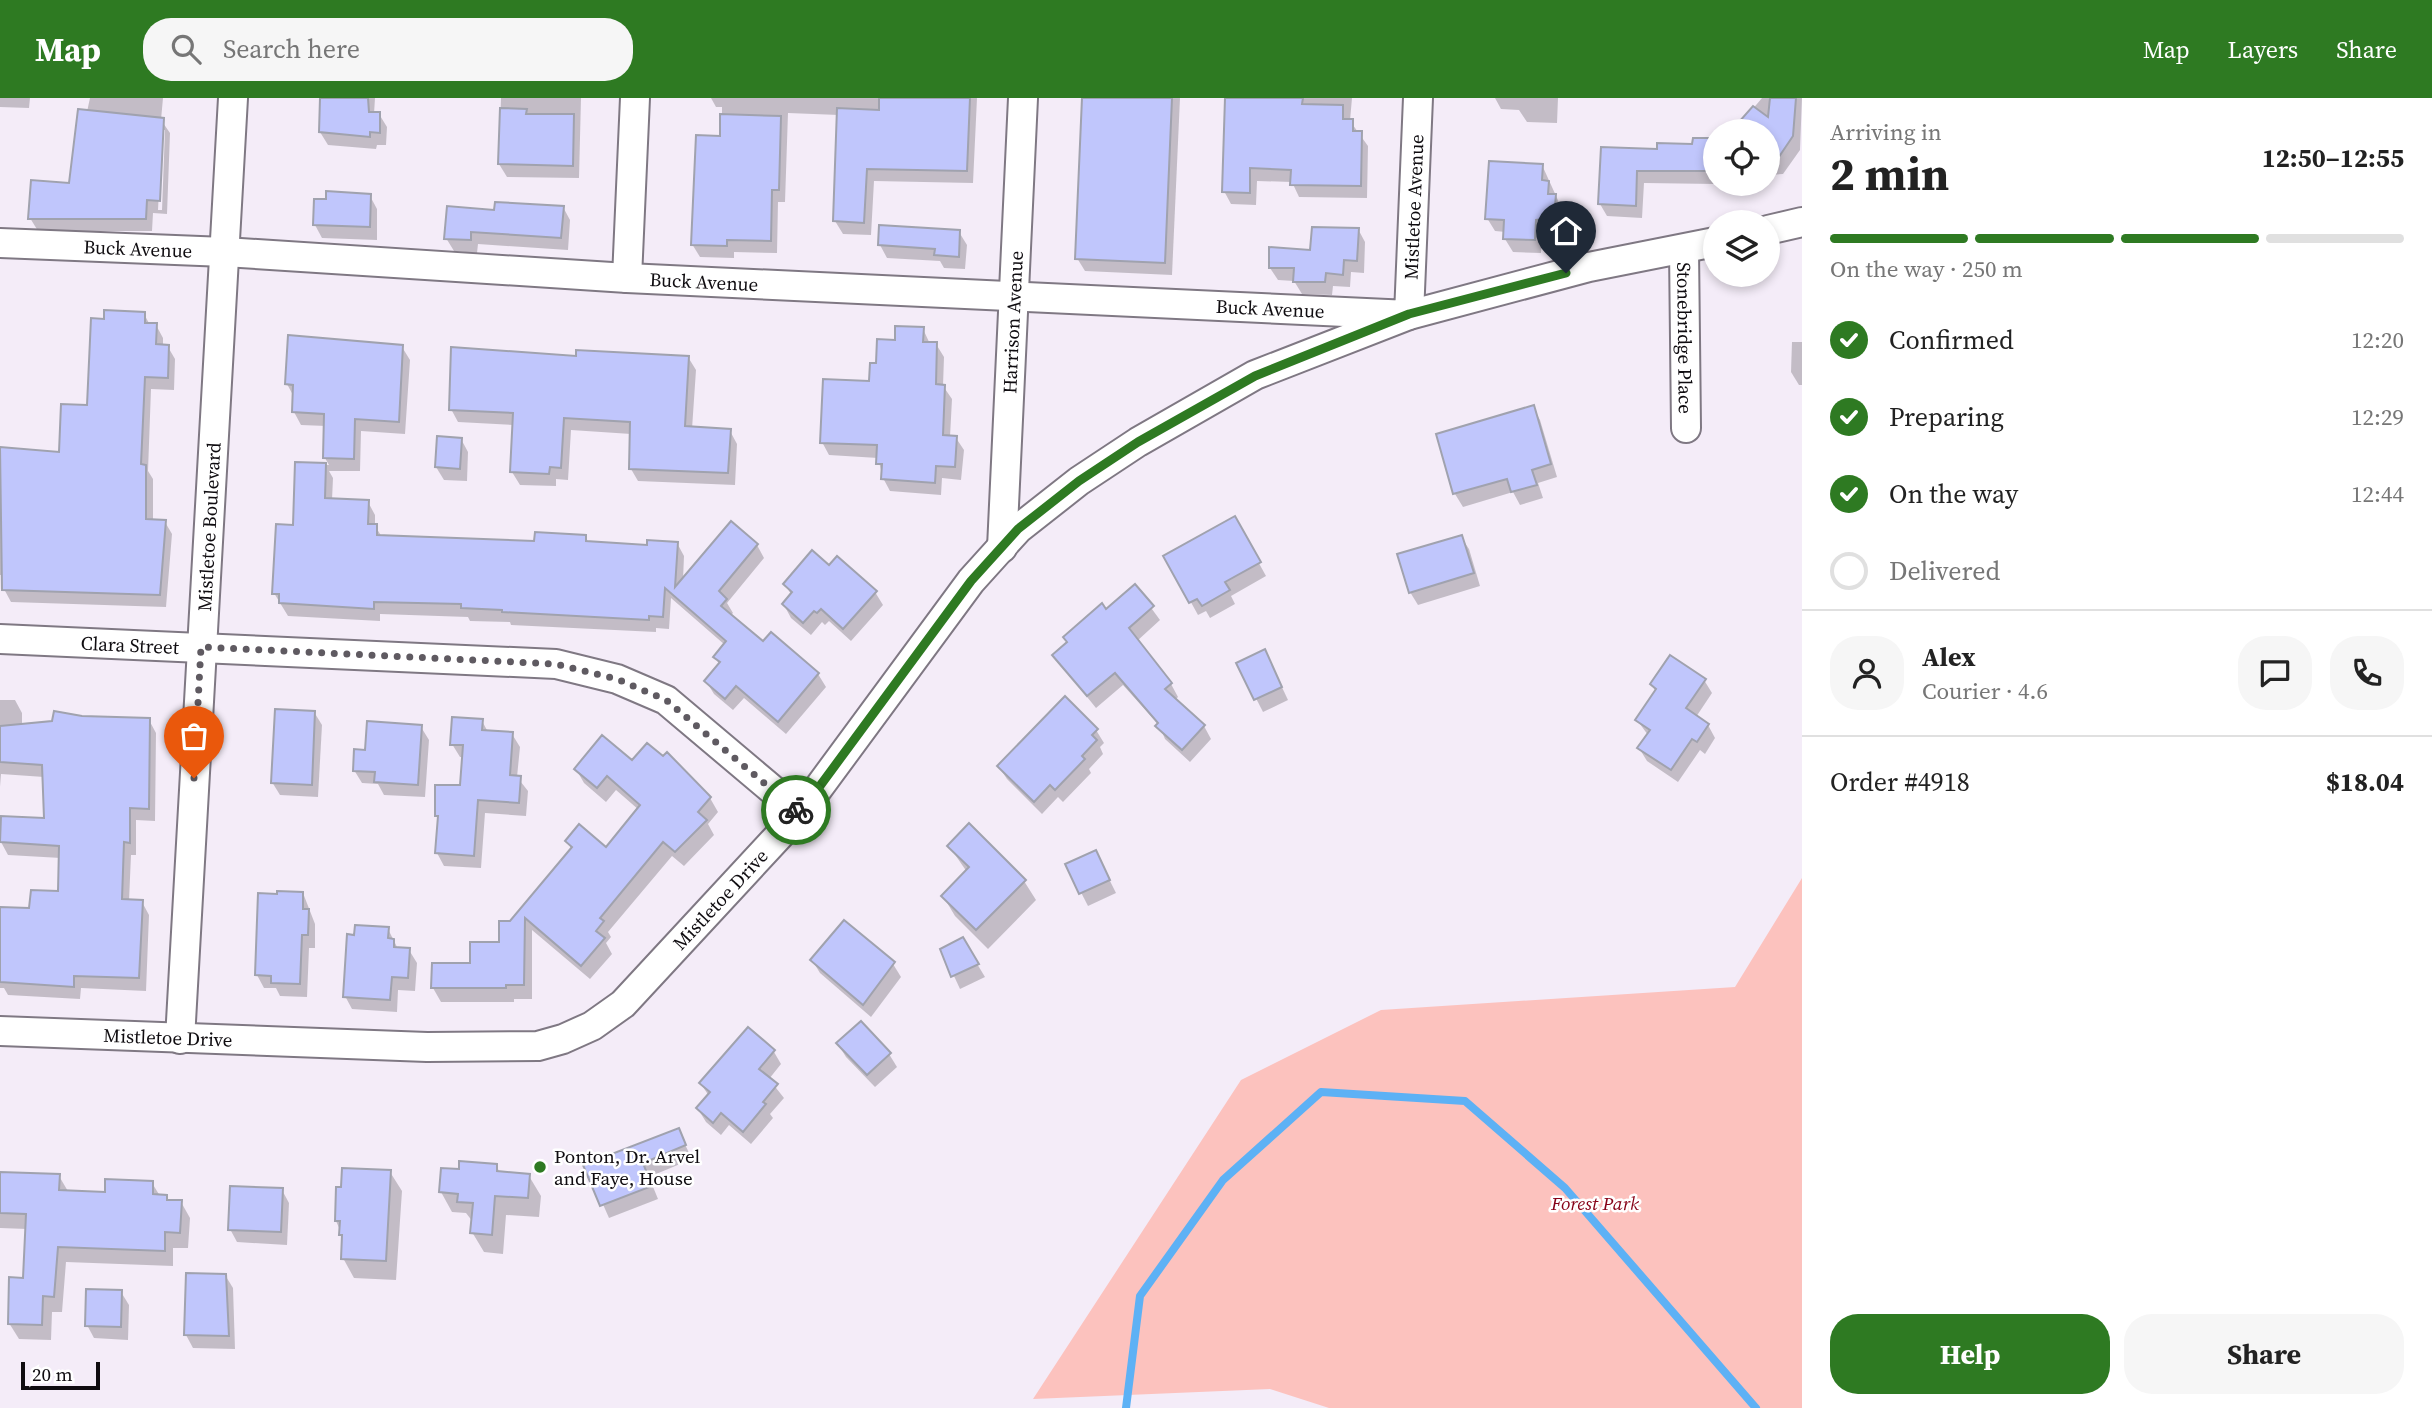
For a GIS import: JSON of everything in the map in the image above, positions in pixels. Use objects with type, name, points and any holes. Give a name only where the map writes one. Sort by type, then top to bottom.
[{"type":"street","name":"Mistletoe Boulevard","points":[[180,1039],[233,98]]},
{"type":"street","points":[[627,278],[635,98]]},
{"type":"street","name":"Harrison Avenue","points":[[1002,548],[1023,98]]},
{"type":"street","name":"Mistletoe Avenue","points":[[1409,314],[1418,98]]},
{"type":"street","points":[[1780,227],[1802,222]]},
{"type":"street","name":"Buck Avenue","points":[[0,243],[225,252],[627,278],[1409,314]]},
{"type":"street","name":"Mistletoe Drive","points":[[0,1031],[427,1047],[538,1046],[563,1039],[592,1026],[623,1004],[800,813],[971,581],[1018,529],[1079,481],[1138,442],[1255,376],[1409,314],[1589,267],[1703,245]]},
{"type":"street","name":"Stonebridge Place","points":[[1684,249],[1686,428]]},
{"type":"street","name":"Clara Street","points":[[0,639],[556,664],[617,679],[666,700],[800,813]]},
{"type":"green space","name":"Forest Park","points":[[1802,878],[1802,1408],[1329,1408],[1270,1389],[1033,1399],[1241,1080],[1381,1010],[1735,987]]},
{"type":"building","points":[[320,98],[368,98],[369,112],[380,112],[380,133],[370,132],[370,137],[319,132]]},
{"type":"building","points":[[879,98],[970,98],[967,171],[867,169],[864,223],[833,221],[837,108],[879,110]]},
{"type":"building","points":[[1082,98],[1172,98],[1165,263],[1075,259]]},
{"type":"building","points":[[1225,98],[1303,98],[1302,104],[1343,105],[1343,119],[1353,119],[1353,131],[1362,131],[1361,186],[1290,185],[1291,170],[1250,168],[1250,193],[1222,192]]},
{"type":"building","points":[[1770,98],[1796,98],[1793,136],[1780,155],[1780,119],[1742,119],[1753,106],[1768,117]]},
{"type":"building","points":[[500,108],[527,109],[526,114],[574,114],[573,166],[498,164]]},
{"type":"building","points":[[78,109],[164,118],[160,201],[147,200],[146,219],[28,219],[31,180],[69,183]]},
{"type":"building","points":[[720,114],[781,116],[779,190],[772,190],[771,241],[727,240],[727,246],[691,245],[696,135],[720,136]]},
{"type":"building","points":[[1693,138],[1703,138],[1703,171],[1637,171],[1636,206],[1598,204],[1601,147],[1657,149],[1657,143],[1692,144]]},
{"type":"building","points":[[1489,161],[1543,164],[1542,180],[1549,181],[1548,194],[1556,194],[1554,218],[1536,220],[1535,240],[1503,239],[1504,220],[1485,219]]},
{"type":"building","points":[[326,191],[371,194],[370,227],[313,225],[314,199],[326,199]]},
{"type":"building","points":[[495,202],[564,206],[561,238],[471,232],[471,240],[444,239],[447,206],[494,210]]},
{"type":"building","points":[[879,225],[960,230],[959,257],[934,255],[935,249],[878,245]]},
{"type":"building","points":[[1312,227],[1359,228],[1357,261],[1344,260],[1343,275],[1326,273],[1325,282],[1293,282],[1294,268],[1269,268],[1269,247],[1310,250]]},
{"type":"building","points":[[104,310],[145,312],[145,323],[157,323],[156,344],[169,345],[168,378],[145,377],[141,464],[146,465],[146,519],[166,520],[160,595],[2,590],[0,447],[59,452],[61,404],[87,405],[91,318],[104,319]]},
{"type":"building","points":[[895,326],[924,327],[923,342],[937,342],[936,384],[945,385],[943,435],[957,436],[955,467],[936,466],[935,483],[881,479],[882,464],[876,464],[877,445],[820,443],[823,379],[869,381],[870,363],[876,363],[877,339],[895,340]]},
{"type":"building","points":[[288,335],[403,345],[399,422],[355,419],[354,459],[323,458],[324,414],[292,412],[293,385],[285,384]]},
{"type":"building","points":[[451,347],[576,356],[576,350],[689,356],[685,426],[731,429],[728,473],[629,469],[630,422],[564,418],[561,468],[550,467],[549,474],[510,472],[513,413],[449,410]]},
{"type":"building","points":[[1534,405],[1551,464],[1532,470],[1537,485],[1511,492],[1507,479],[1453,494],[1436,434]]},
{"type":"building","points":[[437,436],[462,438],[460,469],[435,467]]},
{"type":"building","points":[[295,462],[326,463],[325,498],[369,500],[368,524],[377,524],[377,535],[534,541],[535,532],[586,535],[586,541],[647,545],[647,540],[678,542],[675,587],[731,521],[758,544],[719,591],[727,599],[721,606],[763,641],[771,632],[819,673],[778,722],[736,686],[725,699],[704,681],[720,662],[713,657],[726,641],[665,588],[663,617],[649,616],[649,620],[502,612],[461,608],[461,604],[374,602],[374,609],[279,603],[279,594],[272,594],[276,524],[293,525]]},
{"type":"building","points":[[1235,516],[1261,562],[1225,582],[1230,590],[1202,606],[1197,599],[1189,603],[1163,556]]},
{"type":"building","points":[[1462,535],[1474,573],[1409,593],[1397,554]]},
{"type":"building","points":[[812,550],[829,565],[837,556],[877,591],[843,629],[821,609],[817,613],[814,611],[803,623],[782,604],[792,592],[783,584]]},
{"type":"building","points":[[1135,584],[1154,606],[1129,628],[1172,683],[1165,689],[1205,725],[1182,750],[1155,726],[1158,723],[1115,673],[1087,696],[1052,655],[1067,642],[1063,637],[1102,603],[1106,609]]},
{"type":"building","points":[[1265,649],[1282,687],[1254,700],[1236,663]]},
{"type":"building","points":[[1670,655],[1706,679],[1686,708],[1709,724],[1697,742],[1692,739],[1671,770],[1637,748],[1650,730],[1635,720],[1656,689],[1650,684]]},
{"type":"building","points":[[1065,696],[1098,729],[1092,735],[1097,740],[1082,756],[1085,759],[1055,790],[1050,785],[1034,802],[997,766]]},
{"type":"building","points":[[275,709],[315,711],[312,785],[271,783]]},
{"type":"building","points":[[54,711],[82,716],[150,718],[149,809],[130,808],[130,843],[124,842],[122,899],[143,900],[139,978],[74,976],[74,987],[0,982],[0,907],[29,908],[31,890],[58,891],[59,846],[0,842],[1,816],[44,818],[42,765],[0,762],[0,726],[52,721]]},
{"type":"building","points":[[452,717],[483,719],[482,730],[513,732],[510,775],[521,776],[519,803],[478,800],[474,856],[435,853],[438,816],[435,816],[435,785],[460,785],[463,745],[450,745]]},
{"type":"building","points":[[367,721],[422,725],[418,785],[374,782],[375,772],[353,771],[354,749],[365,750]]},
{"type":"building","points":[[602,735],[632,760],[647,743],[663,756],[667,752],[711,797],[698,812],[707,820],[675,852],[663,842],[600,918],[604,921],[596,931],[605,938],[581,966],[525,918],[524,985],[506,985],[506,988],[431,988],[432,963],[470,963],[470,942],[499,942],[499,921],[510,921],[572,847],[565,841],[579,824],[606,847],[640,805],[607,776],[597,788],[574,769]]},
{"type":"building","points":[[969,823],[1026,880],[976,930],[941,896],[969,867],[947,846]]},
{"type":"building","points":[[1096,850],[1110,880],[1079,894],[1065,864]]},
{"type":"building","points":[[277,891],[303,892],[303,909],[309,909],[308,935],[302,935],[300,984],[271,983],[271,976],[255,975],[258,893],[277,894]]},
{"type":"building","points":[[844,920],[895,962],[863,1005],[810,960]]},
{"type":"building","points":[[355,925],[389,927],[388,938],[394,939],[394,947],[410,948],[408,978],[392,977],[390,1000],[343,997],[347,934],[354,935]]},
{"type":"building","points":[[963,937],[979,964],[951,977],[940,949]]},
{"type":"building","points":[[861,1021],[891,1053],[867,1075],[836,1043]]},
{"type":"building","points":[[748,1027],[775,1050],[759,1069],[778,1084],[743,1132],[721,1113],[713,1123],[696,1108],[710,1092],[699,1083]]},
{"type":"building","points":[[679,1128],[686,1145],[643,1163],[652,1186],[600,1206],[583,1165]]},
{"type":"building","points":[[459,1161],[497,1164],[497,1171],[530,1174],[528,1198],[495,1196],[492,1235],[470,1233],[473,1203],[457,1202],[458,1194],[439,1192],[441,1168],[459,1169]]},
{"type":"building","points":[[342,1168],[391,1170],[386,1261],[341,1259],[340,1221],[335,1221],[336,1187],[341,1187]]},
{"type":"building","points":[[0,1172],[60,1174],[59,1190],[105,1192],[105,1179],[153,1181],[153,1194],[167,1195],[167,1200],[182,1200],[180,1233],[165,1232],[165,1251],[58,1247],[54,1297],[43,1296],[42,1325],[8,1324],[9,1277],[23,1278],[26,1214],[0,1213]]},
{"type":"building","points":[[230,1186],[283,1188],[281,1232],[228,1230]]},
{"type":"building","points":[[186,1273],[226,1274],[229,1336],[184,1335]]},
{"type":"building","points":[[86,1289],[122,1290],[121,1327],[85,1326]]},
{"type":"waterway","points":[[1126,1408],[1140,1296],[1223,1180],[1321,1092],[1465,1101],[1565,1188],[1756,1408]]},
{"type":"way so far","points":[[194,778],[201,647],[556,664],[617,679],[666,700],[796,810]]},
{"type":"place","name":"Ponton, Dr. Arvel and Faye, House","points":[[540,1167]]},
{"type":"route","points":[[796,810],[800,813],[971,581],[1018,529],[1079,481],[1138,442],[1255,376],[1409,314],[1566,273]]}]
